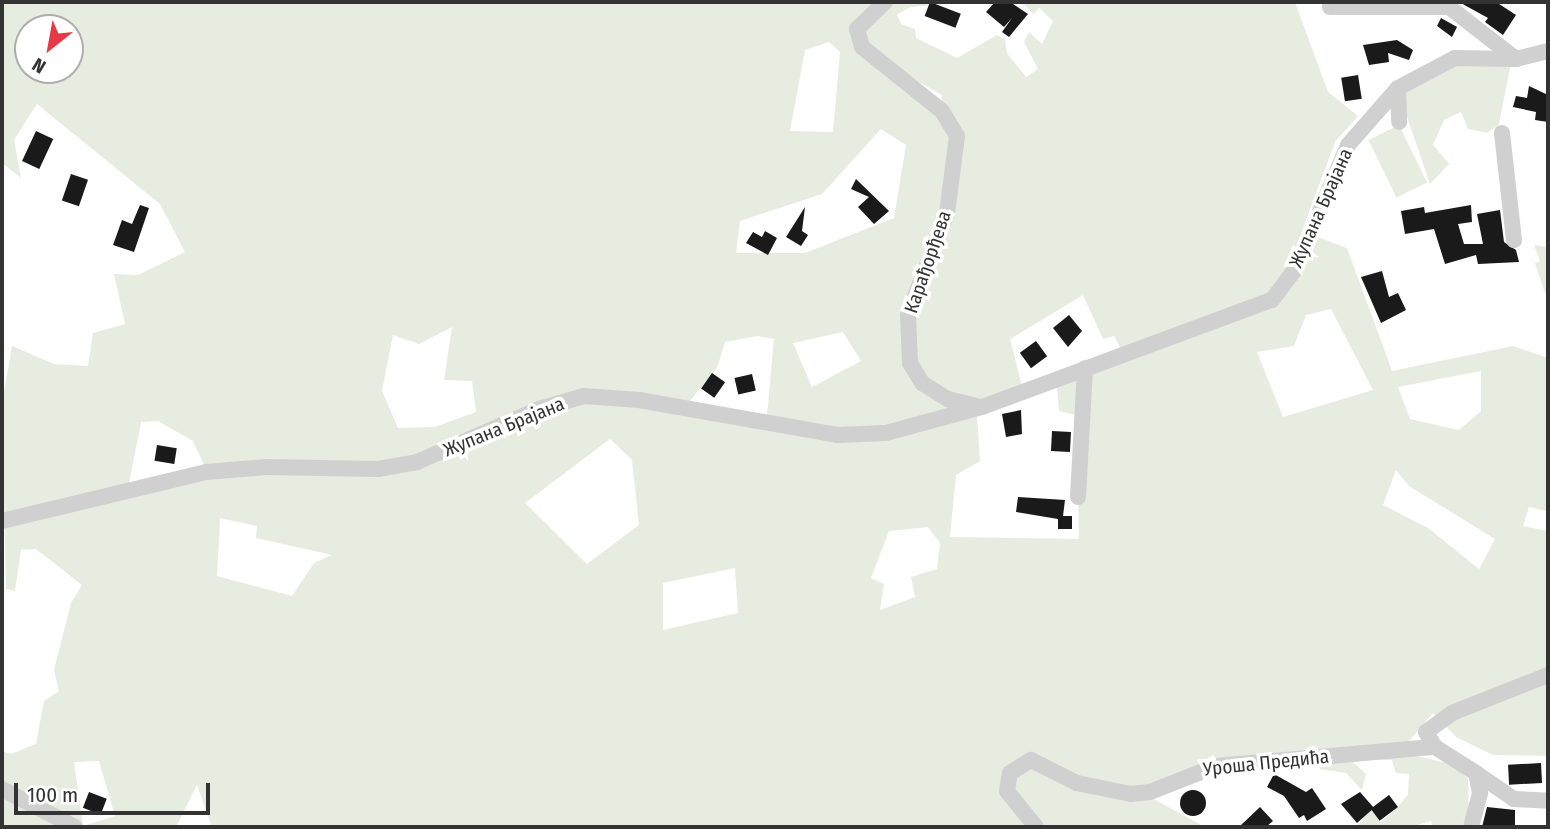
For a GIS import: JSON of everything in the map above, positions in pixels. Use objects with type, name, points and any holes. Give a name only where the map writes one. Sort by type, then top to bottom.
[{"type":"street","name":"Карађорђева","points":[[885,2],[858,29],[862,47],[942,111],[957,136],[947,213],[908,315],[910,363],[922,383],[948,399],[982,407]]},
{"type":"street","points":[[1330,7],[1449,7],[1516,59]]},
{"type":"street","name":"Жупана Брајана","points":[[2,521],[206,472],[267,467],[378,469],[417,462],[539,409],[584,396],[639,400],[837,435],[887,433],[982,407],[1272,300],[1295,270],[1348,145],[1398,88],[1455,58],[1516,59],[1548,51]]},
{"type":"street","points":[[1398,88],[1399,122]]},
{"type":"street","points":[[1502,133],[1514,240]]},
{"type":"street","points":[[1078,497],[1085,368]]},
{"type":"street","points":[[1548,675],[1435,722],[1426,732],[1435,747],[1514,799],[1548,801]]},
{"type":"street","name":"Уроша Предића","points":[[1036,827],[1007,791],[1010,773],[1031,760],[1077,783],[1130,794],[1150,792],[1216,766],[1435,747]]},
{"type":"street","points":[[1471,827],[1480,793],[1476,774]]},
{"type":"street","points":[[2,789],[75,827]]},
{"type":"shaded area","points":[[2,2],[967,2],[911,7],[897,14],[901,24],[915,29],[916,38],[957,58],[997,35],[1005,39],[1007,53],[1026,77],[1038,69],[1024,42],[1029,32],[1042,44],[1053,21],[1039,8],[1034,14],[1021,2],[1295,2],[1328,92],[1358,116],[1335,142],[1302,231],[1347,248],[1392,371],[1513,346],[1548,358],[1548,525],[1547,511],[1529,507],[1523,526],[1548,531],[1548,756],[1493,755],[1456,737],[1433,713],[1406,745],[1408,754],[1455,765],[1468,779],[1469,820],[1460,827],[1433,827],[1431,821],[1410,827],[1356,827],[1371,810],[1381,822],[1398,807],[1408,794],[1409,774],[1396,773],[1392,760],[1368,759],[1358,750],[1353,762],[1366,774],[1362,790],[1346,773],[1320,769],[1317,752],[1219,763],[1213,755],[1150,797],[1205,827],[212,827],[197,785],[176,827],[2,827],[2,751],[11,754],[36,744],[44,701],[59,691],[54,670],[71,603],[82,585],[36,549],[21,550],[15,591],[6,589],[2,404],[12,346],[54,364],[88,366],[93,333],[125,324],[114,274],[138,275],[185,252],[160,204],[37,104],[14,140],[21,178],[2,163]],"holes":[[[829,42],[840,52],[833,132],[790,131],[805,50]],[[903,73],[942,95],[939,116]],[[881,129],[906,145],[894,218],[805,253],[736,253],[740,221],[822,194]],[[1083,295],[1103,339],[1114,336],[1120,347],[1057,387],[1059,411],[1076,415],[1079,539],[950,537],[956,475],[980,461],[977,416],[1022,386],[1010,339]],[[1331,309],[1373,390],[1283,417],[1257,352],[1294,346],[1306,315]],[[452,327],[444,380],[472,381],[476,412],[435,427],[398,428],[382,391],[393,335],[419,344]],[[843,332],[861,361],[812,387],[793,343]],[[757,336],[774,339],[767,416],[690,401],[717,368],[725,342]],[[1481,371],[1481,411],[1459,430],[1410,419],[1398,387]],[[158,421],[193,441],[210,478],[129,484],[141,422]],[[610,439],[632,460],[639,525],[587,564],[525,503]],[[1396,470],[1409,486],[1495,539],[1479,569],[1428,528],[1383,505]],[[220,518],[257,526],[256,538],[332,555],[314,563],[292,596],[217,576]],[[928,527],[940,543],[937,569],[911,577],[915,597],[880,610],[884,584],[871,578],[889,531]],[[735,568],[738,613],[663,630],[663,583]],[[99,761],[115,816],[83,826],[74,762]]]},
{"type":"shaded area","points":[[1456,62],[1511,63],[1497,134],[1495,127],[1487,133],[1468,129],[1461,112],[1444,120],[1433,145],[1449,164],[1430,184],[1407,117],[1404,89]]},
{"type":"shaded area","points":[[1399,125],[1427,183],[1396,197],[1368,140]]},
{"type":"shaded area","points":[[1534,245],[1548,247],[1548,302],[1535,263],[1540,261]]},
{"type":"building","points":[[930,2],[961,14],[955,28],[925,16]]},
{"type":"building","points":[[995,2],[1010,2],[1028,14],[1009,37],[1002,32],[1012,18],[1004,27],[986,12]]},
{"type":"building","points":[[1459,2],[1496,2],[1516,15],[1503,35],[1485,22],[1488,18]]},
{"type":"building","points":[[1441,18],[1457,27],[1452,37],[1437,26]]},
{"type":"building","points":[[1397,40],[1413,50],[1409,60],[1388,53],[1389,62],[1369,65],[1363,45]]},
{"type":"building","points":[[1358,75],[1362,99],[1345,101],[1341,78]]},
{"type":"building","points":[[1529,86],[1548,95],[1548,122],[1535,120],[1536,112],[1513,107],[1516,96],[1527,98]]},
{"type":"building","points":[[36,131],[53,139],[39,169],[22,161]]},
{"type":"building","points":[[71,174],[88,180],[79,206],[62,200]]},
{"type":"building","points":[[856,179],[889,211],[874,224],[858,207],[869,197],[851,189]]},
{"type":"building","points":[[140,205],[149,208],[134,252],[113,245],[122,220],[132,224]]},
{"type":"building","points":[[1471,205],[1472,222],[1458,224],[1464,244],[1483,244],[1477,214],[1500,210],[1504,242],[1516,250],[1519,262],[1478,264],[1476,255],[1445,264],[1434,229],[1405,234],[1401,211],[1424,207],[1425,213]]},
{"type":"building","points":[[805,207],[802,231],[808,235],[801,246],[786,237]]},
{"type":"building","points":[[765,231],[777,238],[768,255],[746,243],[753,232],[762,237]]},
{"type":"building","points":[[1382,271],[1389,297],[1398,293],[1406,310],[1381,323],[1361,277]]},
{"type":"building","points":[[1069,315],[1082,331],[1068,347],[1053,328]]},
{"type":"building","points":[[1036,341],[1047,356],[1031,368],[1020,353]]},
{"type":"building","points":[[712,373],[725,382],[714,398],[701,389]]},
{"type":"building","points":[[752,374],[756,391],[738,395],[734,378]]},
{"type":"building","points":[[1021,410],[1022,434],[1006,437],[1002,414]]},
{"type":"building","points":[[1052,431],[1071,432],[1070,452],[1051,451]]},
{"type":"building","points":[[157,445],[177,448],[174,464],[154,461]]},
{"type":"building","points":[[1018,497],[1065,500],[1063,516],[1072,516],[1072,529],[1058,529],[1058,519],[1016,512]]},
{"type":"building","points":[[1541,763],[1542,783],[1509,785],[1508,765]]},
{"type":"building","points":[[1274,774],[1306,792],[1312,788],[1326,809],[1307,821],[1304,815],[1299,818],[1284,796],[1267,787]]},
{"type":"building","points":[[1193,790],[1203,793],[1206,803],[1203,813],[1193,816],[1183,813],[1180,803],[1183,793]]},
{"type":"building","points":[[89,792],[107,799],[101,815],[83,808]]},
{"type":"building","points":[[1360,792],[1374,808],[1357,823],[1341,804]]},
{"type":"building","points":[[1389,795],[1398,807],[1380,821],[1371,809]]},
{"type":"building","points":[[1260,807],[1273,821],[1266,827],[1239,827]]},
{"type":"building","points":[[1487,807],[1515,810],[1515,827],[1482,827]]}]
